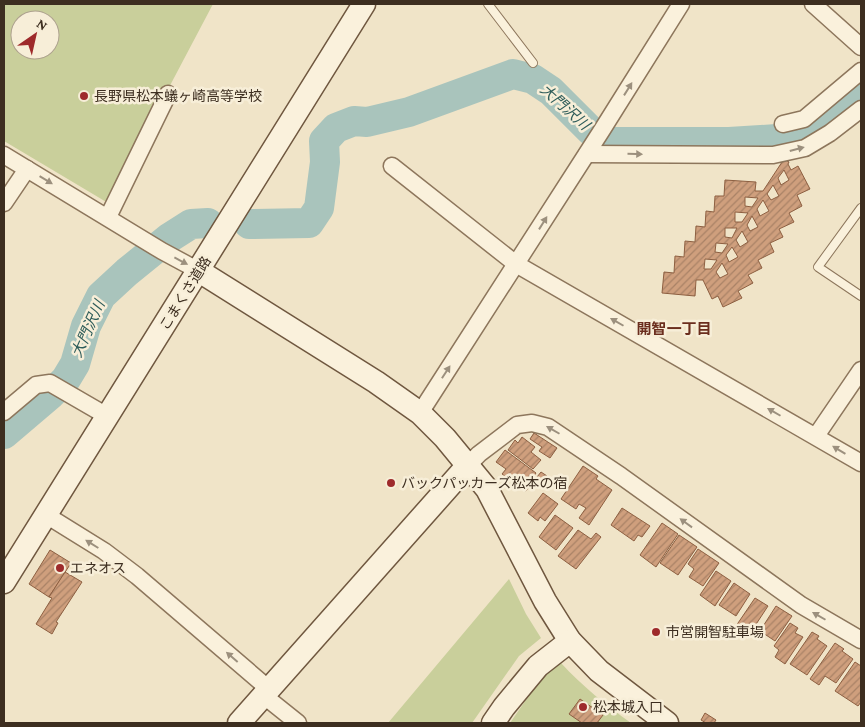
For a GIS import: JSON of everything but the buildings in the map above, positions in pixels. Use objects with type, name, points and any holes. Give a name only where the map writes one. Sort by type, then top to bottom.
[{"type":"street","name":"こまくさ道路","points":[[4,582],[364,4]]},
{"type":"street","points":[[420,413],[681,4]]},
{"type":"street","points":[[813,4],[861,47]]},
{"type":"street","points":[[782,124],[804,119],[861,71]]},
{"type":"street","points":[[108,217],[168,94]]},
{"type":"street","points":[[594,142],[773,155],[805,148],[830,133],[861,109]]},
{"type":"street","points":[[4,155],[199,271],[376,382],[420,413],[445,438],[487,489],[545,601],[570,641],[599,671],[667,723]]},
{"type":"street","points":[[392,166],[516,264],[861,463]]},
{"type":"street","points":[[4,204],[27,169]]},
{"type":"street","points":[[816,436],[861,370]]},
{"type":"street","points":[[4,412],[36,385],[50,383],[107,416]]},
{"type":"street","points":[[239,723],[468,465],[479,454],[517,425],[532,423],[548,427],[621,476],[801,605],[861,640]]},
{"type":"street","points":[[46,515],[104,551],[137,576],[298,723]]},
{"type":"street","points":[[493,723],[538,666],[570,641]]},
{"type":"lane","points":[[488,4],[533,63]]},
{"type":"lane","points":[[861,208],[818,266],[861,296]]},
{"type":"green space","name":"長野県松本蟻ヶ崎高等学校","points":[[4,4],[213,4],[108,203],[4,141]]},
{"type":"green space","points":[[509,579],[526,614],[541,638],[519,656],[472,723],[388,723]]},
{"type":"green space","points":[[561,663],[594,695],[631,723],[510,723],[546,671]]},
{"type":"waterway","name":"大門沢川","points":[[249,224],[309,223],[319,208],[325,162],[324,141],[336,128],[354,121],[367,122],[409,112],[513,74],[533,79],[551,91],[590,130],[608,142],[729,142],[777,139],[808,131],[861,92]]},
{"type":"waterway","name":"大門沢川","points":[[4,434],[66,379],[75,364],[86,326],[101,296],[169,238],[191,224],[208,223]]},
{"type":"place","name":"長野県松本蟻ヶ崎高等学校","points":[[84,96]]},
{"type":"place","name":"バックパッカーズ松本の宿","points":[[391,483]]},
{"type":"place","name":"エネオス","points":[[60,568]]},
{"type":"place","name":"市営開智駐車場","points":[[656,632]]},
{"type":"place","name":"松本城入口","points":[[583,707]]},
{"type":"district","name":"開智一丁目","points":[[674,329]]}]
